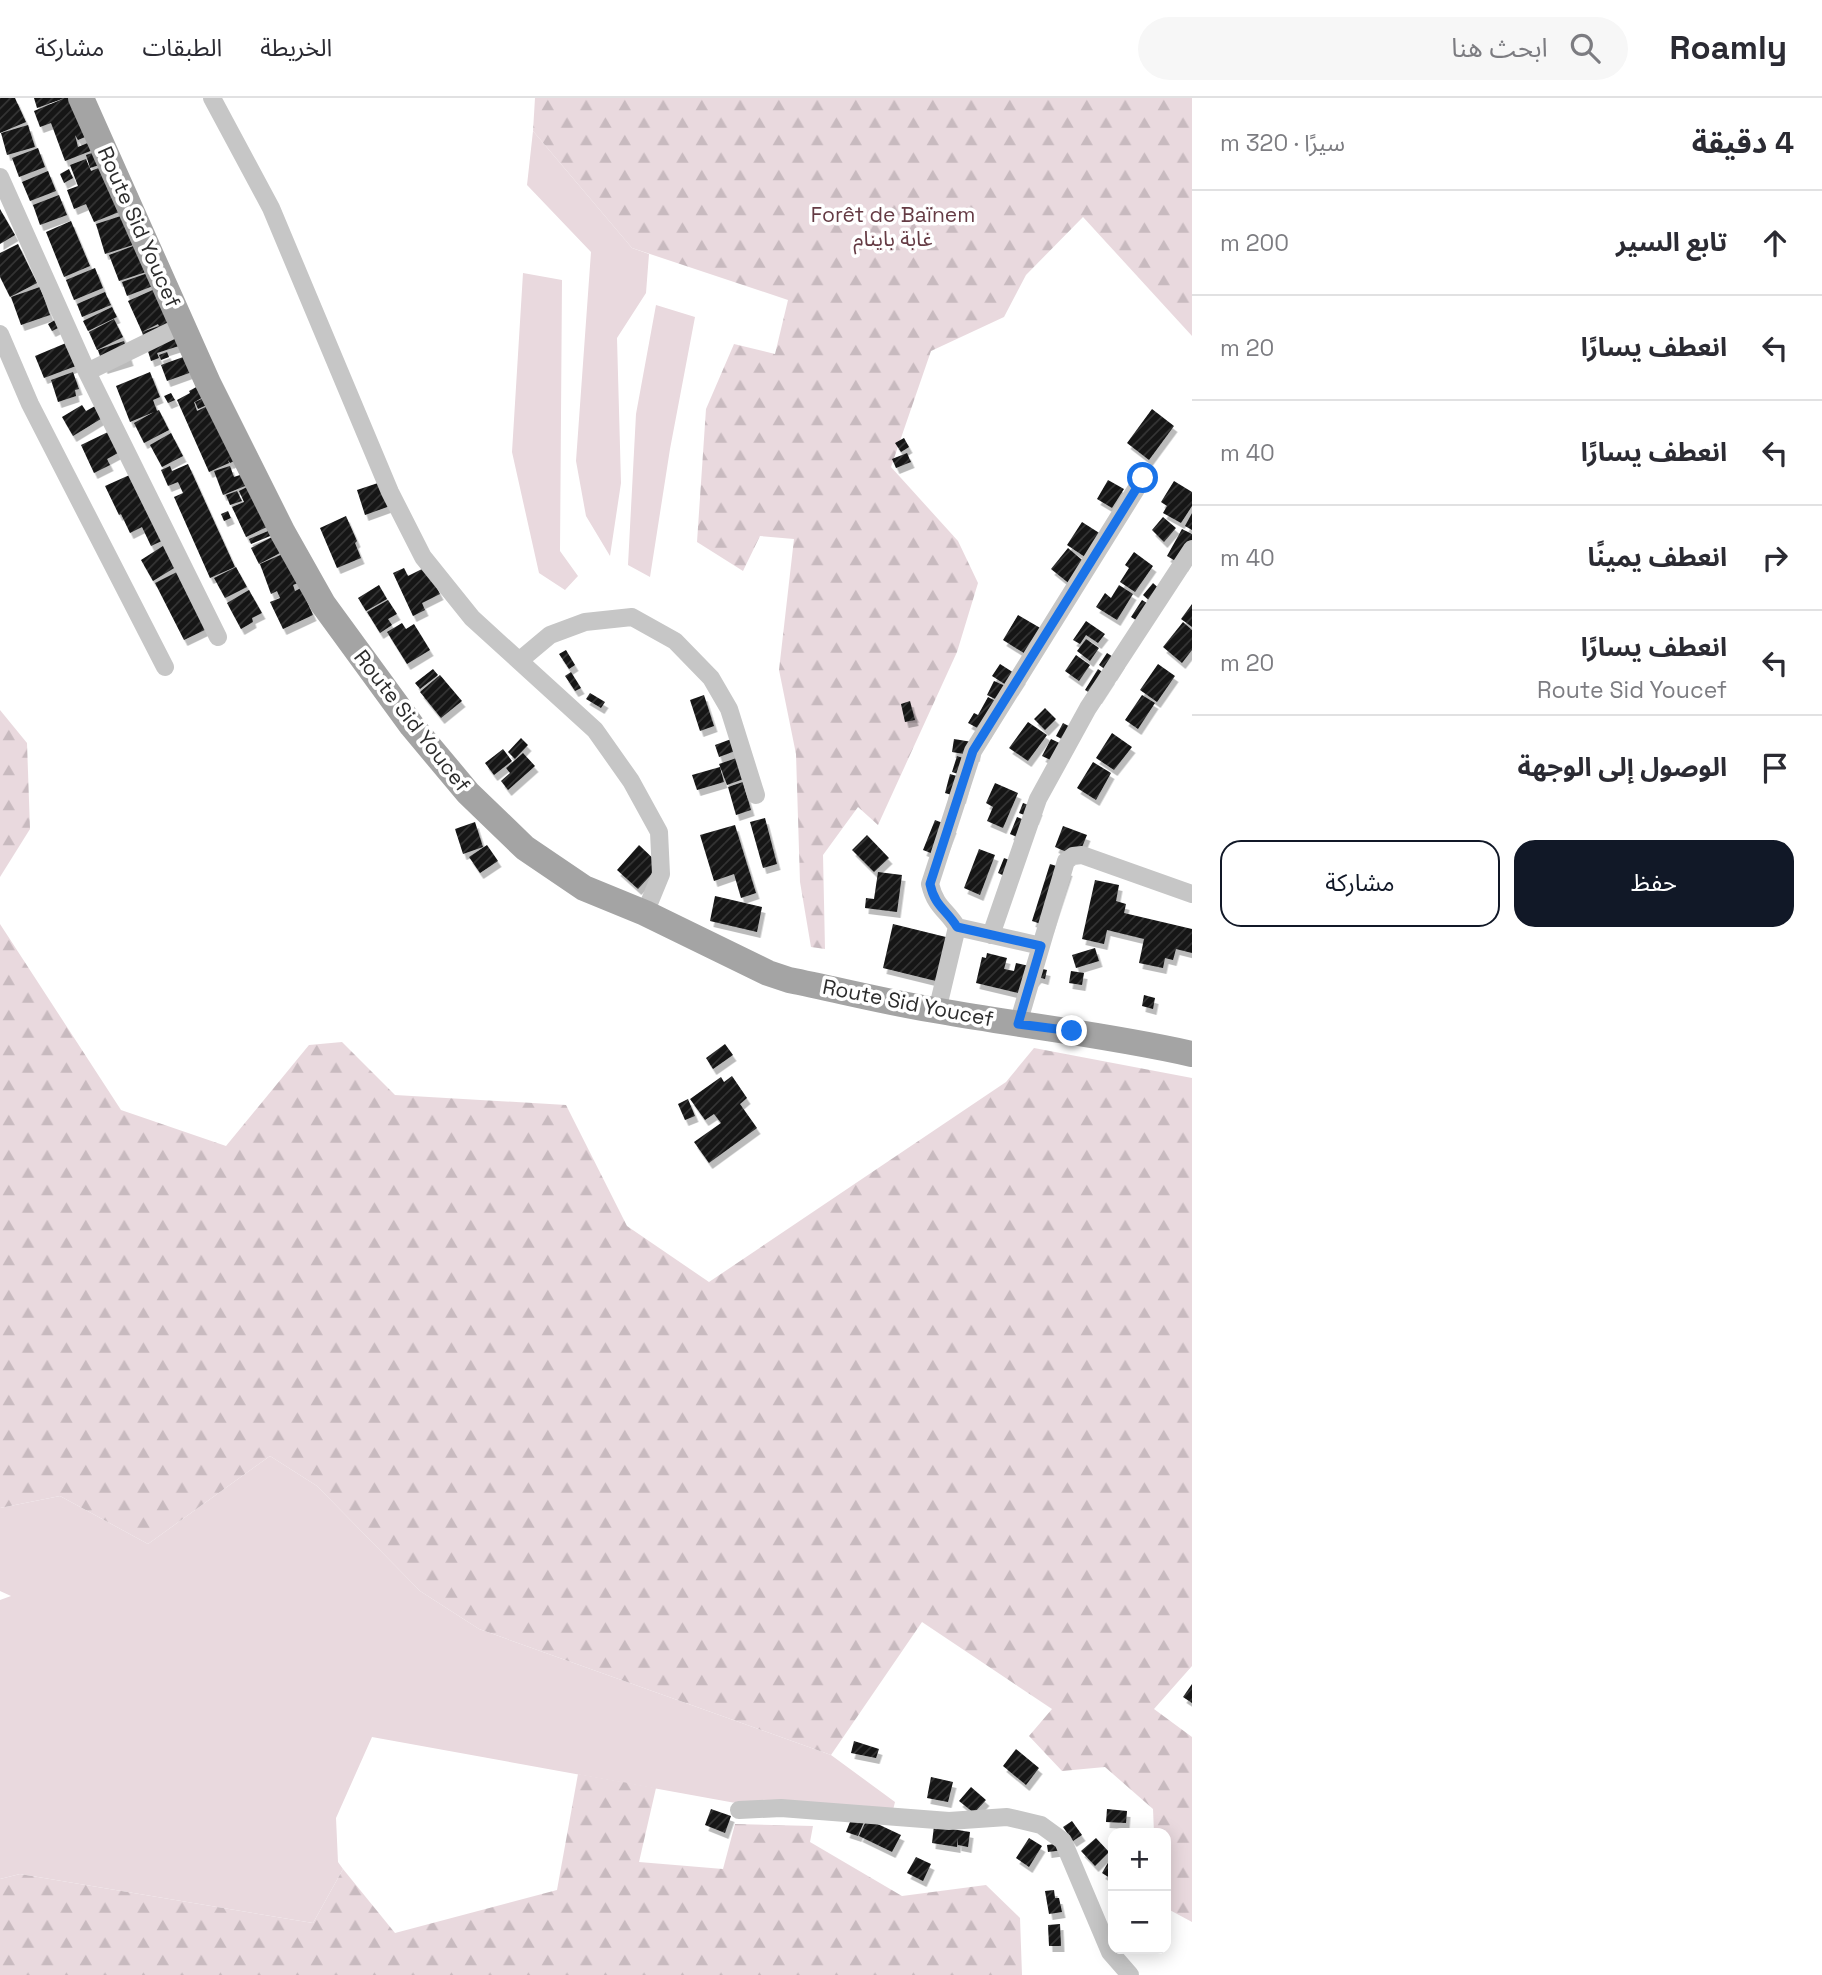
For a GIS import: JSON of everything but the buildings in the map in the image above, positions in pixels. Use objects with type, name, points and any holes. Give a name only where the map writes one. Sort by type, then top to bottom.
[{"type":"main road","name":"Route Sid Youcef","points":[[81,98],[208,383],[283,533],[323,604],[412,726],[468,793],[526,848],[584,888],[645,913],[768,973],[789,980],[937,1011],[1072,1031],[1192,1054]]},
{"type":"street","points":[[212,98],[271,208],[390,492],[423,557],[472,618],[594,730],[631,781],[659,832],[661,874],[645,913]]},
{"type":"street","points":[[0,177],[87,372],[218,636]]},
{"type":"street","points":[[87,372],[183,325]]},
{"type":"street","points":[[0,334],[30,404],[164,667]]},
{"type":"street","points":[[1041,946],[957,927],[941,909],[930,884],[973,751],[1143,478]]},
{"type":"street","points":[[991,935],[1038,799],[1088,708],[1192,549]]},
{"type":"street","points":[[519,661],[550,635],[585,622],[632,617],[664,635],[675,642],[711,678],[729,709],[756,795]]},
{"type":"street","points":[[1018,1024],[1066,861],[1073,856],[1082,855],[1192,894]]},
{"type":"street","points":[[937,1011],[957,927]]},
{"type":"street","points":[[739,1810],[782,1808],[949,1821],[1007,1817],[1041,1825],[1063,1841],[1110,1952],[1130,1975]]},
{"type":"green space","name":"Forêt de Baïnem غابة باينام","points":[[535,98],[1192,98],[1192,336],[1083,217],[1026,275],[1004,317],[931,351],[891,467],[958,541],[978,583],[957,652],[878,825],[858,807],[823,855],[825,949],[811,947],[800,882],[796,754],[779,670],[794,539],[760,536],[743,571],[697,542],[706,409],[734,344],[775,354],[788,300],[632,248],[533,131]]},
{"type":"green space","points":[[533,131],[632,248],[649,254],[646,293],[617,338],[621,483],[610,556],[586,516],[576,461],[591,252],[527,185]]},
{"type":"green space","points":[[523,273],[562,280],[560,551],[578,576],[565,590],[539,573],[512,452]]},
{"type":"green space","points":[[656,305],[695,317],[670,449],[650,577],[628,565],[636,414]]},
{"type":"green space","points":[[0,710],[27,743],[30,829],[0,877]]},
{"type":"green space","points":[[0,924],[121,1110],[226,1146],[309,1045],[342,1042],[395,1095],[566,1105],[627,1226],[709,1282],[1006,1082],[1034,1048],[1192,1078],[1192,1666],[1154,1709],[1192,1737],[1192,1922],[1171,1911],[1171,1828],[1154,1828],[1153,1809],[1105,1767],[1062,1771],[1029,1736],[1052,1709],[922,1622],[831,1755],[479,1629],[420,1591],[317,1486],[270,1456],[148,1544],[60,1496],[0,1508]]},
{"type":"green space","points":[[270,1456],[317,1486],[420,1591],[479,1629],[831,1755],[895,1802],[893,1810],[741,1804],[372,1737],[336,1818],[338,1862],[343,1869],[313,1923],[20,1874],[0,1879],[0,1600],[11,1596],[0,1591],[0,1508],[60,1496],[148,1544]]},
{"type":"green space","points":[[578,1774],[656,1788],[639,1862],[723,1869],[735,1824],[813,1826],[810,1842],[902,1896],[986,1885],[1020,1918],[1022,1975],[0,1975],[0,1879],[20,1874],[313,1923],[343,1869],[395,1933],[557,1890]]},
{"type":"route","points":[[1072,1031],[1018,1024],[1041,946],[957,927],[941,909],[930,884],[973,751],[1143,478]]}]
